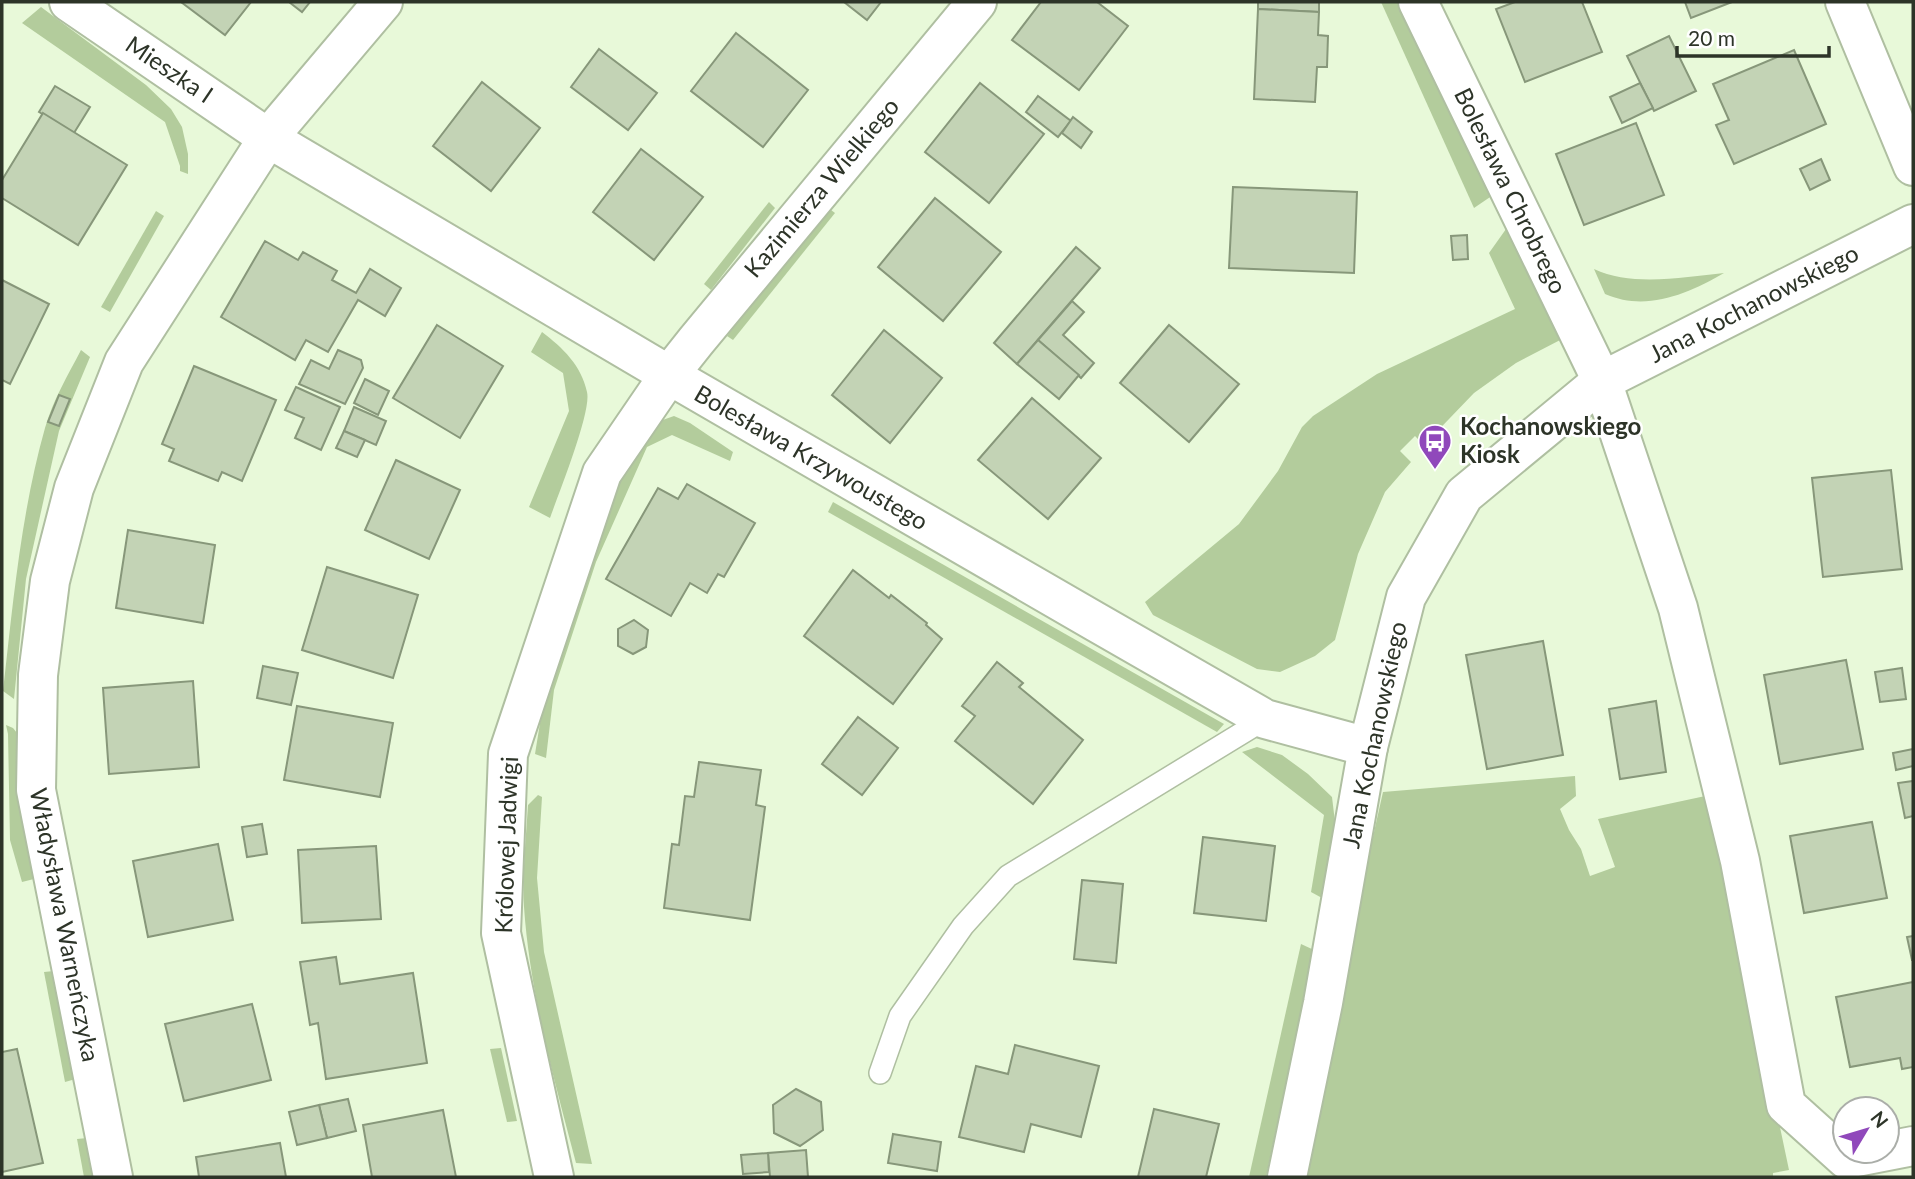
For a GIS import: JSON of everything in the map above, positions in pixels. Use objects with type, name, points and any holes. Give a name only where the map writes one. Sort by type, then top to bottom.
[{"type":"street","name":"Mieszka I","points":[[69,2],[268,138]]},
{"type":"street","points":[[268,138],[383,2]]},
{"type":"street","name":"Kazimierza Wielkiego","points":[[669,375],[977,2]]},
{"type":"street","name":"Bolesława Chrobrego","points":[[1418,2],[1602,381],[1678,608],[1740,861],[1786,1105],[1846,1159],[1913,1146]]},
{"type":"street","points":[[1845,2],[1913,166]]},
{"type":"street","name":"Bolesława Krzywoustego","points":[[268,138],[669,375],[1265,719],[1368,747]]},
{"type":"street","name":"Władysława Warneńczyka","points":[[113,1177],[36,790],[38,675],[50,581],[74,488],[124,362],[268,138]]},
{"type":"street","name":"Jana Kochanowskiego","points":[[1287,1177],[1323,1003],[1368,747],[1406,597],[1464,495],[1602,381],[1913,223]]},
{"type":"street","name":"Królowej Jadwigi","points":[[554,1177],[501,933],[508,754],[602,473],[669,375]]},
{"type":"lane","points":[[880,1073],[901,1016],[963,926],[1008,876],[1265,719]]},
{"type":"green space","points":[[1381,2],[1405,2],[1496,193],[1474,208]]},
{"type":"green space","points":[[41,7],[146,85],[171,109],[182,127],[188,154],[188,174],[180,171],[165,122],[22,23]]},
{"type":"green space","points":[[769,202],[775,208],[711,290],[704,284]]},
{"type":"green space","points":[[827,207],[835,213],[733,340],[727,336]]},
{"type":"green space","points":[[156,211],[164,216],[110,312],[101,307]]},
{"type":"green space","points":[[1511,222],[1564,338],[1516,363],[1474,393],[1424,445],[1415,436],[1400,451],[1411,462],[1385,492],[1358,554],[1335,640],[1315,656],[1280,672],[1257,669],[1153,615],[1145,602],[1239,524],[1278,471],[1302,427],[1313,416],[1377,374],[1515,309],[1489,253]]},
{"type":"green space","points":[[1594,269],[1609,275],[1641,279],[1724,273],[1681,294],[1651,301],[1636,301],[1605,294]]},
{"type":"green space","points":[[542,332],[570,358],[580,373],[587,392],[580,434],[550,518],[529,507],[569,411],[563,373],[531,352]]},
{"type":"green space","points":[[81,350],[90,357],[59,431],[26,579],[14,699],[3,691],[19,558],[30,493],[48,418]]},
{"type":"green space","points":[[674,416],[690,423],[733,452],[730,461],[672,435],[647,447],[596,562],[554,690],[546,758],[535,754],[545,692],[624,460],[657,422]]},
{"type":"green space","points":[[833,502],[1224,724],[1217,732],[828,512]]},
{"type":"green space","points":[[6,725],[17,733],[20,777],[34,879],[22,882],[10,840]]},
{"type":"green space","points":[[1257,747],[1282,755],[1308,774],[1332,797],[1335,822],[1322,898],[1311,892],[1324,815],[1242,752]]},
{"type":"green space","points":[[1575,776],[1576,796],[1560,809],[1581,849],[1590,876],[1615,867],[1598,819],[1710,795],[1789,1170],[1773,1173],[1773,1177],[1304,1177],[1332,1020],[1383,792]]},
{"type":"green space","points":[[538,795],[542,797],[537,878],[544,952],[592,1164],[576,1163],[544,1036],[527,940],[524,869],[528,805]]},
{"type":"green space","points":[[1301,944],[1314,950],[1266,1177],[1249,1177]]},
{"type":"green space","points":[[54,971],[86,1076],[65,1082],[44,972]]},
{"type":"green space","points":[[501,1048],[517,1121],[507,1122],[490,1049]]},
{"type":"green space","points":[[97,1137],[104,1177],[84,1177],[77,1139]]},
{"type":"building","points":[[181,2],[251,2],[225,35]]},
{"type":"building","points":[[289,2],[310,2],[302,12]]},
{"type":"building","points":[[844,2],[881,2],[867,20]]},
{"type":"building","points":[[1041,2],[1097,2],[1128,26],[1079,90],[1012,40]]},
{"type":"building","points":[[1258,2],[1319,2],[1319,12],[1258,9]]},
{"type":"building","points":[[1515,2],[1582,2],[1602,52],[1525,82],[1496,9]]},
{"type":"building","points":[[1685,2],[1732,2],[1691,18]]},
{"type":"building","points":[[1258,9],[1319,12],[1318,35],[1328,36],[1327,67],[1317,67],[1315,102],[1254,99]]},
{"type":"building","points":[[736,33],[808,90],[763,147],[691,91]]},
{"type":"building","points":[[1669,36],[1696,91],[1654,111],[1627,56]]},
{"type":"building","points":[[599,49],[657,93],[628,130],[571,87]]},
{"type":"building","points":[[1794,50],[1826,124],[1734,164],[1716,125],[1729,120],[1713,84]]},
{"type":"building","points":[[482,82],[540,128],[491,191],[433,146]]},
{"type":"building","points":[[980,83],[1044,134],[989,203],[925,152]]},
{"type":"building","points":[[1640,83],[1653,108],[1622,123],[1610,97]]},
{"type":"building","points":[[55,86],[90,107],[74,133],[39,112]]},
{"type":"building","points":[[1038,96],[1071,121],[1058,137],[1026,112]]},
{"type":"building","points":[[43,113],[127,165],[78,245],[2,198],[2,180]]},
{"type":"building","points":[[1073,117],[1092,132],[1081,148],[1062,133]]},
{"type":"building","points":[[1636,123],[1664,195],[1584,225],[1556,154]]},
{"type":"building","points":[[641,149],[703,197],[654,260],[593,212]]},
{"type":"building","points":[[1821,159],[1830,180],[1810,190],[1800,169]]},
{"type":"building","points":[[1233,187],[1357,192],[1354,273],[1229,268]]},
{"type":"building","points":[[935,198],[1001,252],[943,321],[878,267]]},
{"type":"building","points":[[1467,235],[1468,259],[1453,260],[1451,236]]},
{"type":"building","points":[[265,241],[298,260],[303,252],[337,271],[332,280],[356,293],[370,269],[401,288],[385,316],[358,300],[328,352],[306,340],[295,360],[221,317]]},
{"type":"building","points":[[1076,247],[1100,268],[1017,364],[994,343]]},
{"type":"building","points":[[2,280],[49,304],[10,384],[2,380]]},
{"type":"building","points":[[1072,301],[1084,312],[1063,335],[1094,363],[1081,378],[1038,340]]},
{"type":"building","points":[[437,325],[503,366],[460,438],[393,398]]},
{"type":"building","points":[[1169,325],[1239,384],[1189,442],[1120,383]]},
{"type":"building","points":[[884,330],[942,378],[890,443],[832,395]]},
{"type":"building","points":[[1038,340],[1079,375],[1059,399],[1017,364]]},
{"type":"building","points":[[338,350],[361,360],[363,368],[345,404],[299,384],[311,360],[329,369]]},
{"type":"building","points":[[194,366],[276,400],[242,481],[222,472],[218,481],[169,461],[174,449],[162,444]]},
{"type":"building","points":[[365,379],[389,391],[378,415],[354,403]]},
{"type":"building","points":[[296,387],[340,407],[321,450],[295,438],[304,418],[285,410]]},
{"type":"building","points":[[59,395],[70,399],[59,426],[48,422]]},
{"type":"building","points":[[1032,398],[1101,458],[1048,519],[978,460]]},
{"type":"building","points":[[354,407],[386,421],[376,445],[344,431]]},
{"type":"building","points":[[344,431],[365,440],[357,457],[336,448]]},
{"type":"building","points":[[396,460],[460,490],[429,559],[365,530]]},
{"type":"building","points":[[1891,470],[1902,569],[1823,577],[1812,478]]},
{"type":"building","points":[[687,484],[755,523],[724,577],[718,574],[707,593],[690,583],[671,616],[606,579],[658,488],[678,499]]},
{"type":"building","points":[[128,530],[215,545],[203,623],[116,608]]},
{"type":"building","points":[[327,567],[418,595],[393,678],[302,650]]},
{"type":"building","points":[[853,570],[889,598],[891,595],[927,623],[942,639],[893,704],[804,636]]},
{"type":"building","points":[[634,620],[648,630],[646,647],[633,654],[618,646],[618,629]]},
{"type":"building","points":[[1543,641],[1563,755],[1487,769],[1466,655]]},
{"type":"building","points":[[1846,660],[1863,749],[1780,764],[1764,675]]},
{"type":"building","points":[[997,662],[1023,683],[1019,687],[1083,740],[1033,804],[955,741],[975,716],[962,706]]},
{"type":"building","points":[[263,666],[298,673],[291,705],[257,698]]},
{"type":"building","points":[[1902,668],[1906,699],[1880,702],[1875,672]]},
{"type":"building","points":[[193,681],[199,767],[109,774],[103,688]]},
{"type":"building","points":[[1656,701],[1666,772],[1620,779],[1609,709]]},
{"type":"building","points":[[297,706],[393,723],[380,797],[284,780]]},
{"type":"building","points":[[858,717],[898,748],[862,795],[822,764]]},
{"type":"building","points":[[1913,749],[1913,766],[1896,770],[1893,753]]},
{"type":"building","points":[[699,762],[761,770],[756,805],[765,807],[750,920],[664,908],[672,844],[679,845],[685,796],[694,797]]},
{"type":"building","points":[[1913,781],[1913,816],[1905,818],[1898,783]]},
{"type":"building","points":[[1872,822],[1887,898],[1804,913],[1790,836]]},
{"type":"building","points":[[262,824],[267,854],[247,857],[242,827]]},
{"type":"building","points":[[1203,837],[1275,846],[1266,921],[1194,913]]},
{"type":"building","points":[[218,844],[233,920],[148,937],[133,861]]},
{"type":"building","points":[[376,846],[381,919],[302,923],[298,850]]},
{"type":"building","points":[[1082,880],[1123,884],[1116,963],[1074,959]]},
{"type":"building","points":[[1913,936],[1913,960],[1912,960],[1907,937]]},
{"type":"building","points":[[336,957],[340,984],[413,973],[427,1063],[326,1079],[318,1023],[310,1025],[300,962]]},
{"type":"building","points":[[1913,982],[1913,1067],[1902,1069],[1900,1058],[1850,1067],[1836,997]]},
{"type":"building","points":[[252,1004],[271,1080],[184,1101],[165,1024]]},
{"type":"building","points":[[1015,1045],[1099,1066],[1081,1137],[1031,1124],[1024,1152],[959,1137],[976,1066],[1008,1074]]},
{"type":"building","points":[[17,1049],[43,1163],[2,1172],[2,1052]]},
{"type":"building","points":[[796,1089],[821,1102],[823,1130],[800,1146],[774,1133],[773,1105]]},
{"type":"building","points":[[348,1099],[356,1131],[327,1138],[319,1105]]},
{"type":"building","points":[[319,1105],[327,1138],[297,1145],[289,1112]]},
{"type":"building","points":[[1154,1109],[1219,1124],[1206,1177],[1138,1177]]},
{"type":"building","points":[[443,1110],[456,1177],[372,1177],[363,1125]]},
{"type":"building","points":[[893,1134],[941,1142],[937,1171],[888,1163]]},
{"type":"building","points":[[280,1143],[286,1177],[199,1177],[196,1157]]},
{"type":"building","points":[[806,1150],[808,1177],[770,1177],[768,1153]]},
{"type":"building","points":[[768,1153],[769,1172],[743,1174],[741,1155]]},
{"type":"place","name":"Kochanowskiego Kiosk","points":[[1435,471]]}]
